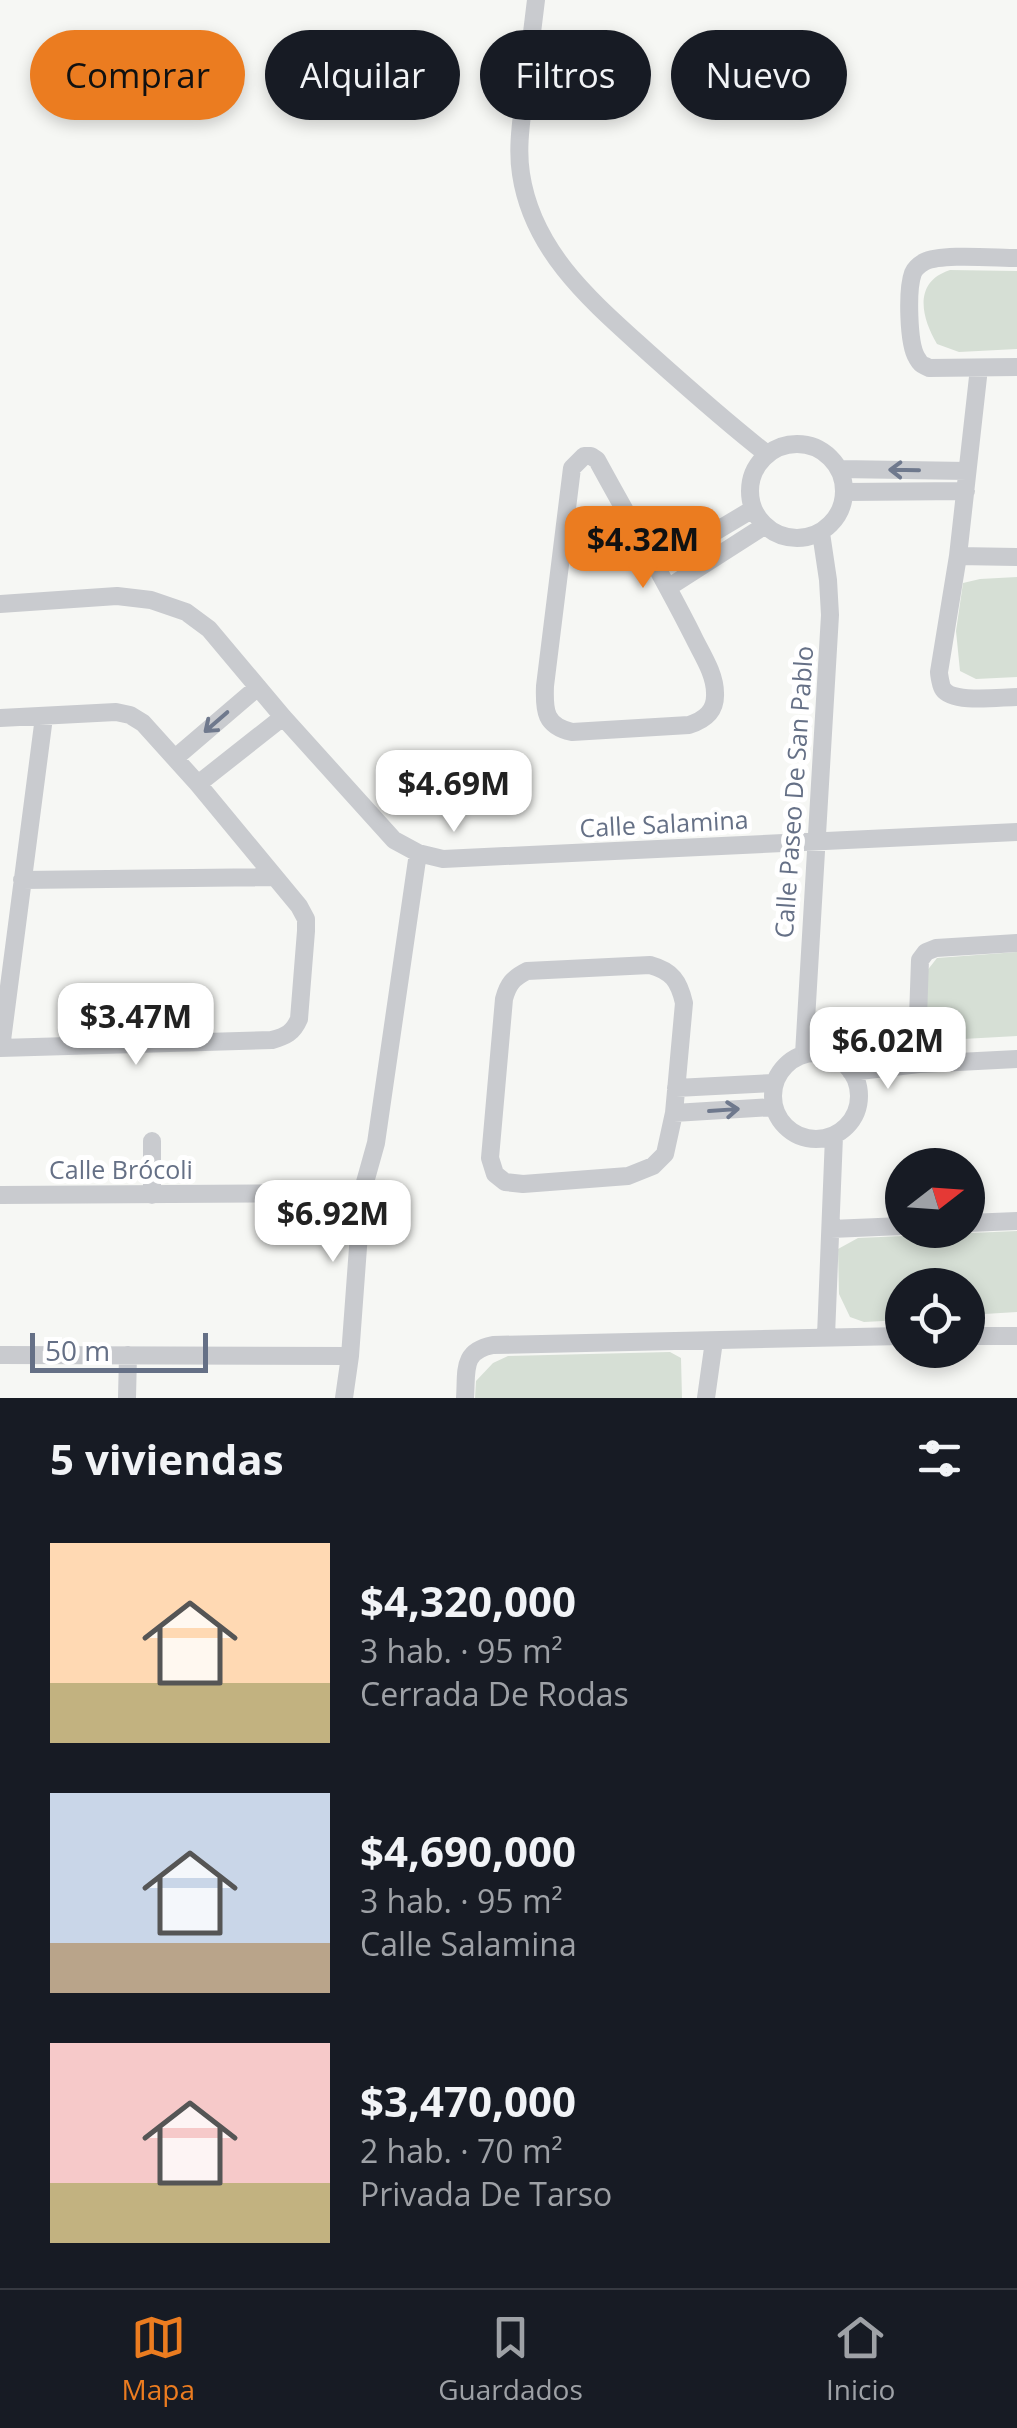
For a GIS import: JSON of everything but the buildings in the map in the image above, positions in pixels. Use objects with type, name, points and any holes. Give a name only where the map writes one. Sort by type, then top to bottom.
[{"type":"street","points":[[536,0],[520,136],[520,171],[527,204],[540,234],[587,296],[722,419],[767,454]]},
{"type":"street","points":[[1017,258],[943,258],[920,264],[913,272],[911,285],[910,337],[916,357],[929,368],[1017,366]]},
{"type":"street","points":[[979,368],[958,556],[939,672],[942,688],[952,696],[1017,697]]},
{"type":"street","points":[[804,443],[819,448],[840,469],[845,492],[842,508],[821,533],[806,538],[777,534],[764,526],[753,510],[750,482],[755,468],[775,448],[804,443]]},
{"type":"street","points":[[584,456],[598,460],[668,587],[710,672],[716,692],[712,710],[702,721],[689,725],[572,732],[549,720],[544,686],[572,468],[584,456]]},
{"type":"street","points":[[840,469],[967,481]]},
{"type":"street","points":[[845,492],[967,481]]},
{"type":"street","points":[[656,566],[753,510]]},
{"type":"street","points":[[668,587],[764,526]]},
{"type":"street","name":"Calle Paseo De San Pablo","points":[[804,1054],[830,614],[821,533]]},
{"type":"street","points":[[958,556],[1017,557]]},
{"type":"street","points":[[0,604],[118,596],[150,600],[186,612],[208,630],[394,840],[418,853],[376,1144],[362,1192],[344,1398]]},
{"type":"street","points":[[175,758],[258,686]]},
{"type":"street","points":[[0,718],[116,712],[130,715],[175,758],[306,918],[299,1019],[294,1031],[272,1040],[0,1048],[44,716]]},
{"type":"street","points":[[198,784],[283,717]]},
{"type":"street","name":"Calle Salamina","points":[[418,853],[443,859],[1017,832]]},
{"type":"street","points":[[22,880],[273,877]]},
{"type":"street","points":[[918,1055],[918,970],[926,952],[1017,943]]},
{"type":"street","points":[[650,965],[664,968],[674,976],[684,1003],[674,1113],[665,1154],[642,1172],[523,1184],[506,1182],[494,1174],[490,1158],[504,998],[514,977],[527,971],[650,965]]},
{"type":"street","points":[[826,1054],[837,1058],[856,1081],[856,1113],[848,1126],[834,1136],[806,1139],[782,1124],[774,1106],[774,1084],[781,1071],[804,1054],[826,1054],[918,1055],[1017,1059]]},
{"type":"street","points":[[851,1072],[918,1055]]},
{"type":"street","points":[[676,1088],[774,1084]]},
{"type":"street","points":[[674,1113],[774,1106]]},
{"type":"street","points":[[826,1336],[834,1136]]},
{"type":"street","points":[[152,1142],[152,1194]]},
{"type":"street","name":"Calle Brócoli","points":[[0,1195],[362,1192]]},
{"type":"street","points":[[985,1223],[1017,1222]]},
{"type":"street","points":[[831,1229],[885,1227]]},
{"type":"street","points":[[465,1398],[468,1361],[482,1347],[493,1345],[885,1336]]},
{"type":"street","points":[[985,1336],[1017,1336]]},
{"type":"street","points":[[706,1398],[714,1340]]},
{"type":"street","points":[[127,1398],[128,1355]]},
{"type":"street","points":[[0,1356],[350,1356]]},
{"type":"shaded area","points":[[950,270],[1017,271],[1017,349],[959,352],[937,344],[924,312],[925,292],[930,283]]},
{"type":"shaded area","points":[[1017,577],[1017,677],[976,679],[960,671],[956,631],[963,583]]},
{"type":"shaded area","points":[[1017,952],[1017,1036],[945,1040],[932,1032],[926,1013],[926,972],[937,958]]},
{"type":"shaded area","points":[[1017,1231],[1017,1312],[985,1314],[985,1268],[885,1268],[885,1321],[864,1322],[850,1317],[839,1294],[838,1249],[858,1238],[885,1237],[885,1248],[985,1248],[985,1232]]},
{"type":"shaded area","points":[[670,1352],[681,1358],[682,1398],[475,1398],[476,1381],[493,1363],[508,1356]]}]
